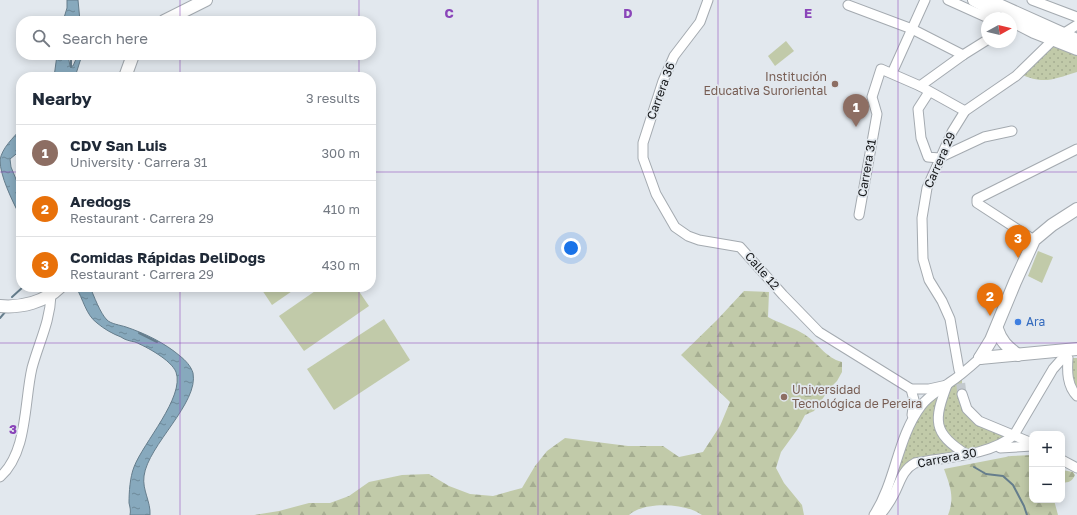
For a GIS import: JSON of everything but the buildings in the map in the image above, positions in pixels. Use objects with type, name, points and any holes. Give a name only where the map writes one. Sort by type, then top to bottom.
[{"type":"main road","points":[[174,16],[206,0]]},
{"type":"main road","points":[[974,0],[997,12]]},
{"type":"main road","points":[[988,0],[1003,12]]},
{"type":"main road","points":[[1017,22],[1058,37],[1077,40]]},
{"type":"main road","points":[[1058,37],[1077,49]]},
{"type":"main road","points":[[127,72],[131,60]]},
{"type":"main road","points":[[980,358],[997,329],[1015,282],[1034,240],[1052,225],[1077,209]]},
{"type":"main road","points":[[0,306],[12,307],[29,304],[53,292]]},
{"type":"main road","points":[[997,329],[1001,339],[1008,348],[1018,355]]},
{"type":"main road","points":[[980,358],[1077,350]]},
{"type":"street","name":"Carrera 36","points":[[643,143],[661,88],[674,56],[700,22],[708,0]]},
{"type":"street","points":[[925,0],[892,73],[920,86],[965,111]]},
{"type":"street","points":[[948,0],[981,15]]},
{"type":"street","points":[[1032,0],[1077,17]]},
{"type":"street","points":[[848,5],[912,29],[963,55]]},
{"type":"street","name":"Carrera 29","points":[[959,370],[950,319],[942,301],[929,280],[923,259],[922,218],[926,188],[952,132],[965,111],[1016,76],[1058,37],[1077,25]]},
{"type":"street","points":[[920,86],[981,44]]},
{"type":"street","name":"Carrera 31","points":[[859,215],[877,114],[872,97],[881,69],[892,73]]},
{"type":"street","points":[[929,92],[918,109],[921,138],[928,157],[939,158],[984,137],[1012,131]]},
{"type":"street","name":"Calle 12","points":[[643,143],[643,158],[656,194],[676,227],[688,236],[700,240],[740,246],[783,295],[819,332],[912,389]]},
{"type":"street","points":[[1034,240],[977,203],[977,199],[1077,149]]},
{"type":"street","points":[[0,477],[7,471],[12,463],[22,433],[32,368],[47,323],[55,292]]},
{"type":"street","points":[[1044,352],[1049,354],[1052,359],[1054,364],[1053,369]]},
{"type":"street","points":[[910,421],[914,406],[912,389],[929,390],[947,385],[962,375],[980,358]]},
{"type":"street","points":[[1014,435],[1053,369],[1061,360],[1072,358],[1067,373],[1072,391],[1077,396]]},
{"type":"street","points":[[947,385],[938,410],[940,428],[949,442],[966,454]]},
{"type":"street","name":"Carrera 30","points":[[874,515],[884,496],[910,421],[926,399],[947,385]]},
{"type":"street","points":[[962,394],[967,409],[979,421],[1029,442]]},
{"type":"street","name":"Carrera 30","points":[[880,515],[890,502],[901,478],[910,466],[915,463],[986,450],[1002,444],[1014,435]]},
{"type":"street","points":[[986,450],[1007,446],[1029,446]]},
{"type":"street","points":[[1065,462],[1077,468]]},
{"type":"green space","points":[[786,41],[794,51],[775,66],[768,56]]},
{"type":"green space","points":[[1055,45],[1077,54],[1077,72],[1049,80],[1036,79],[1020,74]]},
{"type":"green space","points":[[1038,251],[1053,257],[1042,283],[1028,276]]},
{"type":"green space","name":"Universidad Tecnológica de Pereira","points":[[744,291],[769,292],[768,317],[807,336],[831,357],[842,362],[842,372],[837,381],[830,388],[814,411],[805,415],[797,430],[781,452],[776,468],[784,483],[802,505],[804,515],[702,515],[686,508],[665,505],[644,507],[629,515],[254,515],[279,511],[309,503],[330,503],[349,496],[369,482],[402,475],[429,474],[449,486],[470,494],[493,496],[522,488],[535,466],[547,451],[565,438],[628,446],[663,446],[679,457],[703,452],[720,426],[730,402],[681,355]]},
{"type":"green space","points":[[263,292],[291,292],[272,305]]},
{"type":"green space","points":[[314,292],[359,292],[369,306],[304,351],[279,316]]},
{"type":"green space","points":[[384,319],[410,360],[334,410],[307,369]]},
{"type":"green space","points":[[1068,358],[1077,358],[1077,396]]},
{"type":"green space","points":[[962,375],[962,394],[972,416],[1014,435],[1008,440],[915,463],[881,503],[921,405]]},
{"type":"green space","points":[[1029,455],[1029,503],[1055,503],[1058,515],[948,515],[951,503],[951,492],[944,469],[1011,456]]},
{"type":"green space","points":[[1065,471],[1073,472],[1075,475],[1073,479],[1065,482]]},
{"type":"water","points":[[67,0],[78,0],[80,16],[65,16],[67,8]]},
{"type":"water","points":[[56,60],[69,60],[70,66],[73,66],[76,60],[80,60],[77,72],[55,72]]},
{"type":"water","points":[[16,134],[16,154],[10,159],[11,167],[16,179],[16,208],[2,173],[0,160],[5,147]]},
{"type":"water","points":[[78,292],[92,292],[104,317],[113,323],[140,332],[174,351],[184,359],[193,373],[193,385],[188,397],[181,411],[154,451],[144,476],[145,491],[150,515],[130,515],[129,499],[131,480],[134,467],[139,457],[169,407],[177,382],[176,372],[169,363],[152,351],[135,342],[126,340],[112,333],[97,323],[87,311]]},
{"type":"waterway","points":[[71,60],[71,67]]},
{"type":"waterway","points":[[12,297],[18,292]]},
{"type":"waterway","points":[[0,318],[6,311]]},
{"type":"waterway","points":[[139,333],[157,342]]},
{"type":"waterway","points":[[974,467],[986,474],[1003,476],[1013,485],[1027,515]]},
{"type":"tunnel","points":[[959,370],[962,394]]},
{"type":"place","name":"Institución Educativa Suroriental","points":[[835,84]]},
{"type":"place","name":"CDV San Luis","points":[[856,127]]},
{"type":"place","name":"Comidas Rápidas DeliDogs","points":[[1018,258]]},
{"type":"place","name":"Aredogs","points":[[990,316]]},
{"type":"place","name":"Ara","points":[[1018,322]]},
{"type":"place","name":"Universidad Tecnológica de Pereira","points":[[784,397]]}]
